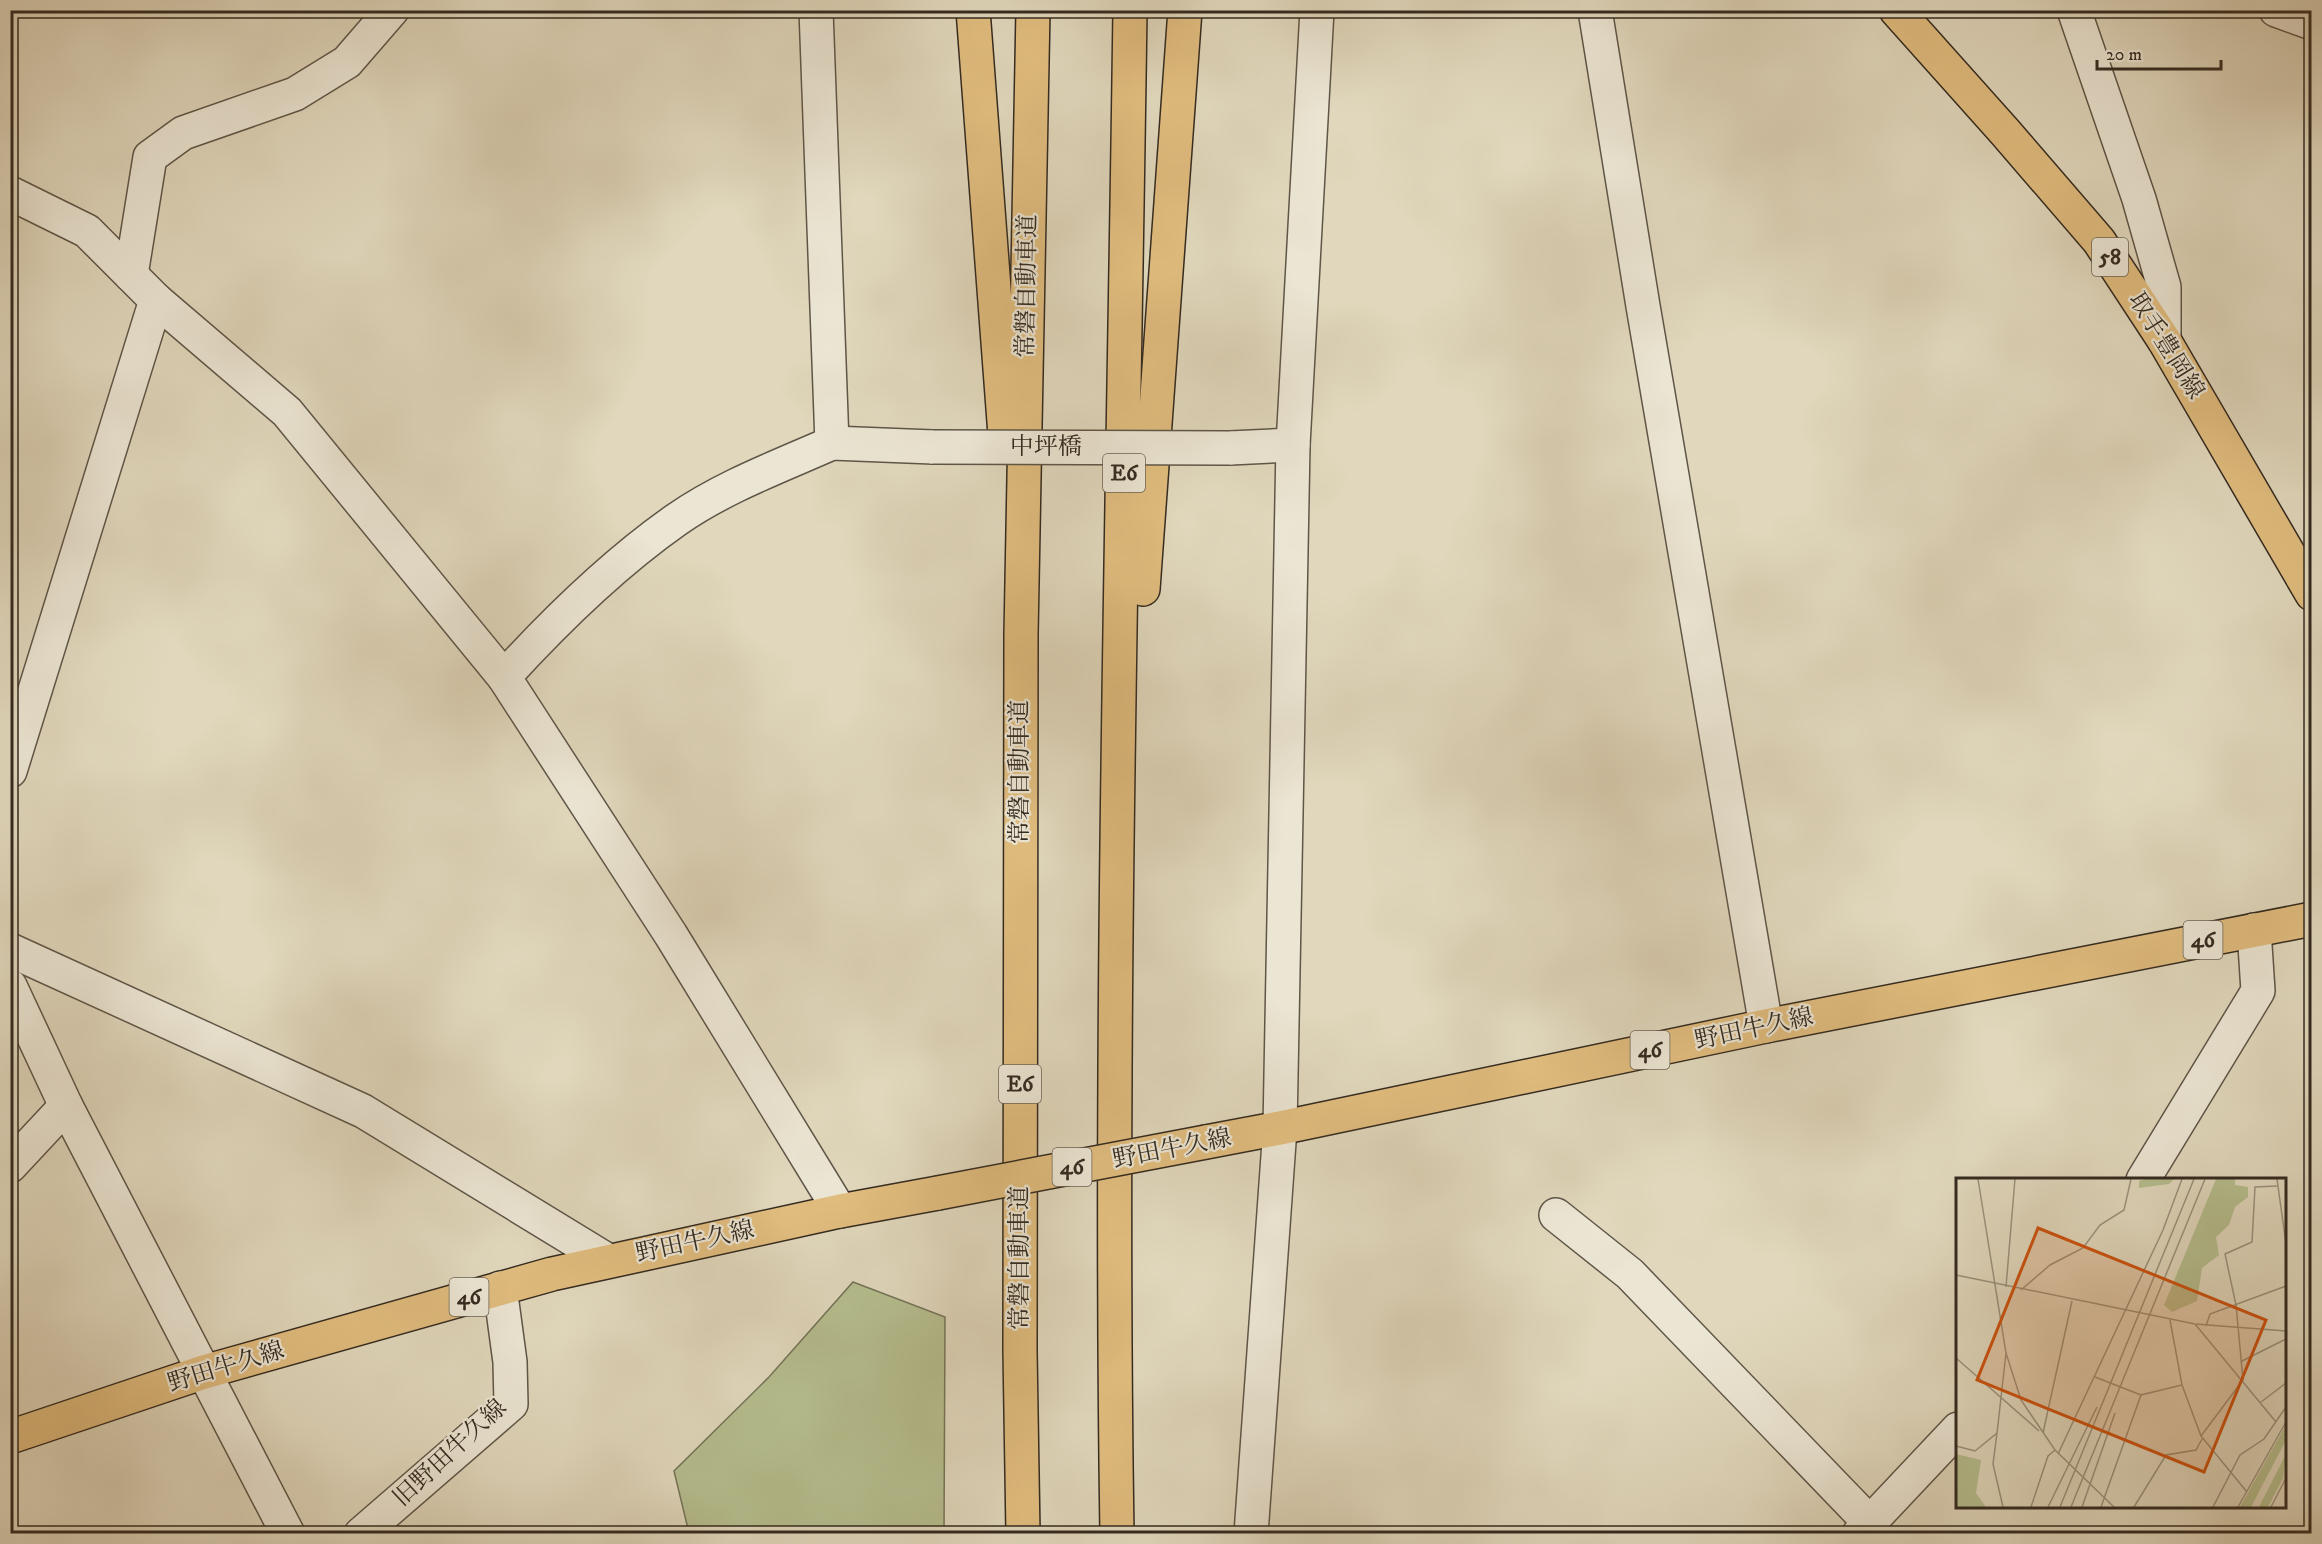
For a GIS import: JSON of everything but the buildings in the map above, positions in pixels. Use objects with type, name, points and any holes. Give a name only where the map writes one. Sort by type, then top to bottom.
[{"type":"main road","points":[[974,10],[1020,634]]},
{"type":"main road","name":"常磐自動車道","points":[[1023,1533],[1020,1351],[1020,634],[1033,10]]},
{"type":"main road","name":"E6","points":[[1117,1533],[1114,1353],[1130,10]]},
{"type":"main road","points":[[1118,936],[1185,10]]},
{"type":"main road","name":"取手豊岡線","points":[[1896,10],[1998,123],[2099,241],[2164,340],[2312,594]]},
{"type":"main road","name":"野田牛久線","points":[[10,1437],[204,1372],[607,1260],[840,1211],[1280,1128],[1766,1026],[2312,919]]},
{"type":"street","points":[[131,275],[150,157],[183,133],[295,94],[347,62],[392,10]]},
{"type":"street","points":[[504,678],[547,630],[596,584],[677,519],[728,490],[832,443],[816,10]]},
{"type":"street","points":[[1251,1533],[1280,1128],[1293,445],[1317,10]]},
{"type":"street","points":[[1595,10],[1648,341],[1766,1026]]},
{"type":"street","points":[[2074,10],[2139,198],[2164,286],[2164,340]]},
{"type":"street","points":[[2276,10],[2312,23]]},
{"type":"street","points":[[10,193],[87,231],[156,300],[286,412],[504,678],[671,935],[840,1211]]},
{"type":"street","points":[[10,771],[156,300]]},
{"type":"street","name":"中坪橋","points":[[832,443],[933,447],[1230,448],[1293,445]]},
{"type":"street","points":[[2144,1178],[2258,991],[2254,930]]},
{"type":"street","points":[[10,950],[363,1111],[607,1260]]},
{"type":"street","points":[[10,986],[66,1106],[288,1533]]},
{"type":"street","points":[[10,1166],[66,1106]]},
{"type":"street","points":[[1556,1215],[1630,1274],[1864,1528],[1956,1432]]},
{"type":"street","name":"旧野田牛久線","points":[[361,1533],[511,1404],[510,1362],[500,1288]]},
{"type":"green space","points":[[853,1282],[945,1317],[944,1533],[689,1533],[674,1471],[769,1377]]}]
